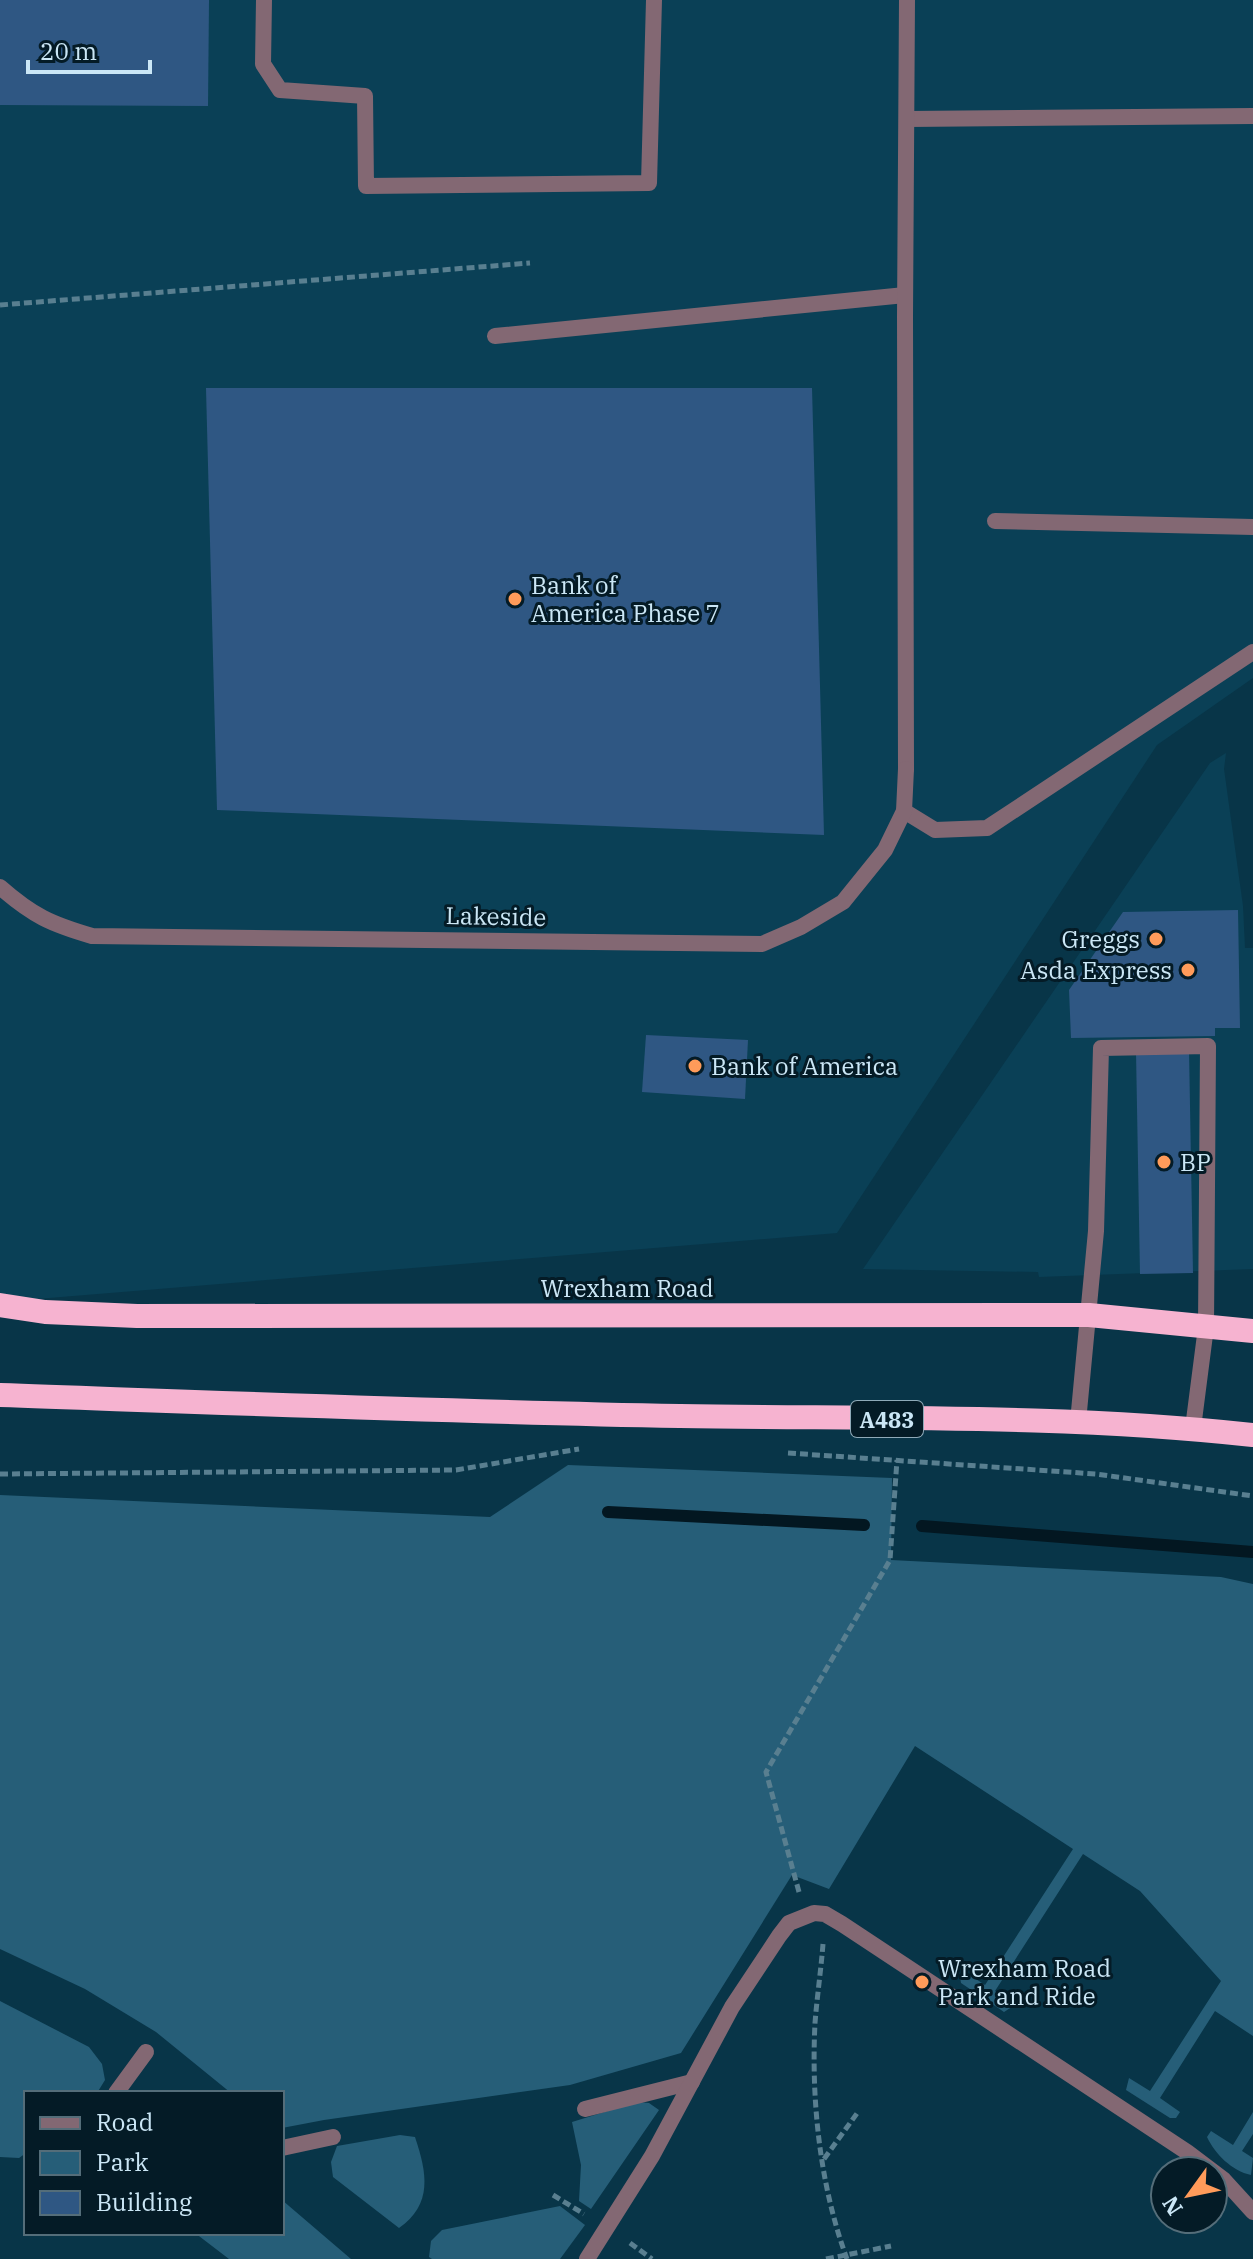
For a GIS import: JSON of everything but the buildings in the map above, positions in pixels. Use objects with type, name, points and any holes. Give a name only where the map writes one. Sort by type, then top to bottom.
[{"type":"highway","name":"Wrexham Road","points":[[0,1305],[45,1312],[137,1316],[1089,1315],[1253,1331]]},
{"type":"highway","name":"A483","points":[[0,1395],[521,1413],[1078,1422],[1193,1428],[1253,1435]]},
{"type":"street","points":[[264,0],[263,64],[280,90],[365,96],[366,186],[381,186],[649,183],[654,0]]},
{"type":"street","name":"Lakeside","points":[[0,887],[29,912],[58,926],[92,936],[762,944],[801,927],[843,902],[885,850],[904,811],[907,0]]},
{"type":"street","points":[[908,119],[1253,116]]},
{"type":"street","points":[[495,336],[905,295]]},
{"type":"street","points":[[995,521],[1253,527]]},
{"type":"street","points":[[904,811],[935,830],[987,828],[1253,652]]},
{"type":"street","points":[[1078,1422],[1096,1231],[1101,1048],[1208,1046],[1206,1327],[1193,1428]]},
{"type":"street","points":[[587,2259],[652,2156],[732,2007],[779,1936],[789,1923],[805,1916],[825,1914],[1187,2152],[1224,2180],[1253,2212]]},
{"type":"street","points":[[117,2091],[146,2052]]},
{"type":"street","points":[[585,2109],[692,2082]]},
{"type":"street","points":[[284,2148],[333,2137]]},
{"type":"path","points":[[0,305],[530,263]]},
{"type":"path","points":[[0,1474],[456,1470],[592,1447]]},
{"type":"path","points":[[775,1452],[1096,1474],[1253,1496]]},
{"type":"path","points":[[805,1916],[766,1772],[890,1560],[897,1460]]},
{"type":"path","points":[[825,1914],[815,2024],[816,2082],[823,2160],[846,2257]]},
{"type":"path","points":[[823,2160],[858,2112]]},
{"type":"path","points":[[826,2259],[891,2246]]},
{"type":"shaded area","points":[[0,0],[1253,0],[1253,678],[1157,745],[837,1233],[0,1302]]},
{"type":"shaded area","points":[[1226,753],[1224,769],[1243,906],[1245,948],[1253,948],[1253,1269],[1039,1277],[1038,1272],[863,1269],[1210,763]]},
{"type":"green space","points":[[568,1465],[892,1478],[891,1560],[1221,1577],[1253,1584],[1253,2036],[1215,2011],[1160,2098],[1180,2112],[1176,2118],[1170,2118],[1126,2090],[1129,2078],[1150,2091],[1221,1981],[1140,1891],[1083,1854],[995,1991],[1015,2005],[1004,2012],[961,1983],[960,1977],[964,1971],[985,1985],[1073,1849],[915,1746],[829,1889],[792,1875],[681,2053],[570,2085],[284,2128],[284,2091],[229,2091],[156,2032],[85,1989],[0,1949],[0,1495],[490,1517]]},
{"type":"green space","points":[[0,2001],[89,2047],[102,2064],[105,2080],[98,2091],[24,2091],[24,2154],[19,2158],[0,2157]]},
{"type":"green space","points":[[637,2102],[649,2103],[659,2110],[591,2209],[579,2201],[581,2165],[572,2122]]},
{"type":"green space","points":[[1253,2112],[1253,2134],[1242,2151],[1253,2158],[1251,2175],[1229,2164],[1229,2155],[1220,2155],[1207,2137],[1211,2131],[1233,2145]]},
{"type":"green space","points":[[400,2135],[415,2137],[424,2187],[418,2209],[399,2228],[333,2177],[331,2162],[337,2146]]},
{"type":"green space","points":[[284,2202],[351,2259],[229,2259],[198,2235],[284,2235]]},
{"type":"green space","points":[[560,2206],[585,2225],[560,2259],[429,2257],[431,2241],[442,2230]]},
{"type":"waterway","points":[[608,1512],[864,1525]]},
{"type":"waterway","points":[[922,1526],[1253,1552]]},
{"type":"place","name":"Bank of America Phase 7","points":[[515,599]]},
{"type":"place","name":"Greggs","points":[[1156,939]]},
{"type":"place","name":"Asda Express","points":[[1188,970]]},
{"type":"place","name":"Bank of America","points":[[695,1066]]},
{"type":"place","name":"BP","points":[[1164,1162]]},
{"type":"place","name":"Wrexham Road Park and Ride","points":[[922,1982]]}]
